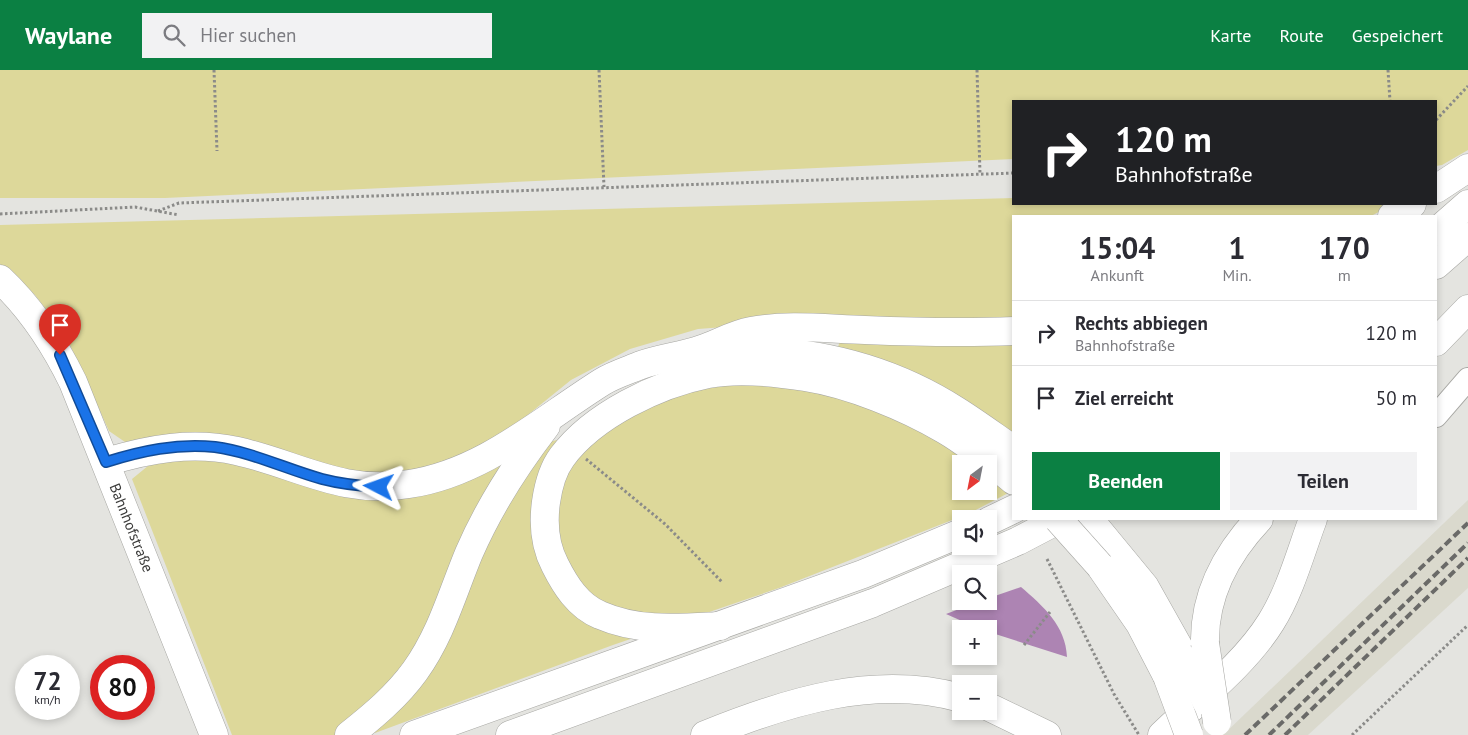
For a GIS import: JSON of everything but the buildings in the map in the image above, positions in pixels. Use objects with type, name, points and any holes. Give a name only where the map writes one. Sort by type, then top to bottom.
[{"type":"main road","points":[[1437,187],[1468,168]]},
{"type":"main road","points":[[1437,231],[1468,204]]},
{"type":"main road","points":[[1394,215],[1410,205]]},
{"type":"main road","points":[[1437,264],[1468,237]]},
{"type":"main road","name":"Bahnhofstraße","points":[[0,280],[25,304],[60,355],[106,462],[214,735]]},
{"type":"main road","points":[[1437,341],[1468,309]]},
{"type":"main road","points":[[106,462],[168,447],[216,448],[239,452],[323,479],[342,483],[379,487],[407,485],[435,480],[464,469],[553,417],[604,380],[645,364],[699,350],[749,331],[804,328],[953,334],[1012,331]]},
{"type":"main road","points":[[699,350],[753,349],[808,354],[858,366],[905,383],[956,410],[1007,465]]},
{"type":"main road","points":[[720,626],[665,629],[630,626],[598,615],[568,591],[548,553],[544,518],[548,489],[561,457],[586,432],[617,409],[659,389],[708,374],[757,371],[807,377],[848,388],[890,404],[945,430],[1007,465]]},
{"type":"main road","points":[[349,735],[380,710],[414,672],[433,643],[447,614],[470,553],[505,483],[553,417]]},
{"type":"main road","points":[[997,517],[1012,510]]},
{"type":"main road","points":[[510,735],[873,604],[1018,541],[1057,520]]},
{"type":"main road","points":[[1060,520],[1111,561]]},
{"type":"main road","points":[[1090,520],[1140,624],[1186,660],[1219,728]]},
{"type":"main road","points":[[1190,735],[1186,660],[1209,607],[1218,580],[1236,546],[1258,520]]},
{"type":"main road","points":[[1162,735],[1242,658],[1264,632],[1279,606],[1313,520]]},
{"type":"main road","points":[[414,735],[863,574],[952,537]]},
{"type":"main road","points":[[705,735],[785,706],[839,693],[869,689],[898,689],[952,697]]},
{"type":"main road","points":[[997,711],[1047,735]]},
{"type":"lane","points":[[1437,415],[1468,379]]},
{"type":"path","points":[[214,70],[217,150]]},
{"type":"path","points":[[599,70],[604,187]]},
{"type":"path","points":[[977,70],[980,174]]},
{"type":"path","points":[[1388,70],[1390,100]]},
{"type":"path","points":[[1437,119],[1468,86]]},
{"type":"path","points":[[158,211],[179,203],[1012,173]]},
{"type":"path","points":[[0,214],[135,207],[179,215]]},
{"type":"path","points":[[572,447],[665,524],[723,583]]},
{"type":"path","points":[[1047,559],[1114,694],[1139,735]]},
{"type":"path","points":[[1024,645],[1050,612]]},
{"type":"path","points":[[1352,735],[1468,625]]},
{"type":"shaded area","points":[[0,70],[1468,70],[1468,150],[1442,165],[1437,166],[1437,100],[1012,100],[1012,159],[165,198],[0,198]]},
{"type":"shaded area","points":[[1012,198],[1012,205],[1392,205],[1373,215],[1012,215],[1012,320],[779,323],[698,329],[630,349],[571,380],[519,422],[464,460],[402,475],[357,474],[198,436],[125,442],[109,431],[65,334],[35,295],[0,264],[0,225]]},
{"type":"shaded area","points":[[1012,337],[1012,491],[998,498],[998,455],[952,455],[952,500],[995,500],[976,510],[952,510],[952,520],[779,588],[613,645],[375,733],[347,727],[335,735],[232,735],[132,479],[154,461],[225,459],[340,493],[557,440],[594,438],[665,396],[740,383],[824,389],[840,341]]},
{"type":"shaded area","points":[[1468,500],[1468,588],[1308,735],[1223,735]]},
{"type":"shaded area","points":[[1021,587],[1045,609],[1058,626],[1066,646],[1067,657],[997,635],[997,620],[960,620],[946,614],[956,610],[997,610],[997,595]]},
{"type":"railway","points":[[1245,735],[1468,523]]},
{"type":"railway","points":[[1269,735],[1468,543]]},
{"type":"railway","points":[[1285,735],[1468,558]]},
{"type":"route","points":[[60,355],[106,462],[168,447],[194,446],[216,448],[239,452],[323,479],[352,485],[379,487]]}]
